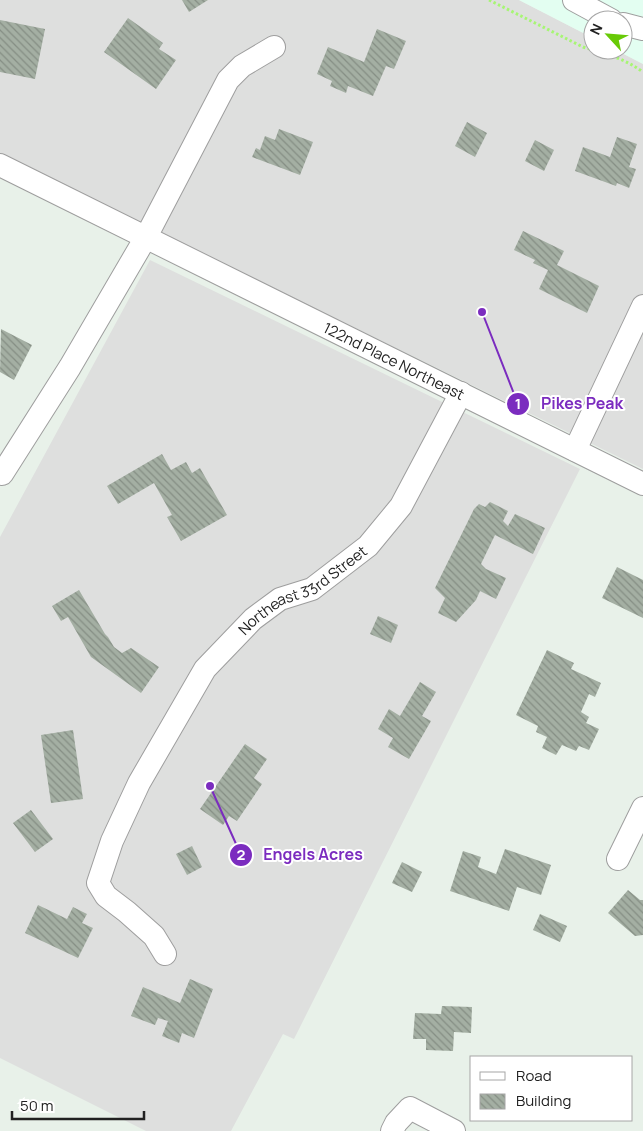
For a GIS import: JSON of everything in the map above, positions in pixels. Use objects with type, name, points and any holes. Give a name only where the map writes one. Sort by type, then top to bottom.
[{"type":"street","points":[[574,0],[592,10]]},
{"type":"street","points":[[1,473],[70,367],[146,237],[228,80],[242,66],[274,47]]},
{"type":"street","name":"122nd Place Northeast","points":[[0,165],[643,484]]},
{"type":"street","points":[[575,450],[643,306]]},
{"type":"street","name":"Northeast 33rd Street","points":[[165,954],[154,936],[106,896],[98,883],[112,841],[140,783],[205,669],[252,619],[280,599],[312,589],[368,546],[401,506],[460,392]]},
{"type":"street","points":[[618,859],[643,808]]},
{"type":"street","points":[[392,1131],[396,1123],[410,1108],[454,1131]]},
{"type":"path","points":[[489,0],[583,47]]},
{"type":"path","points":[[621,60],[643,72]]},
{"type":"shaded area","points":[[0,0],[519,0],[583,33],[583,60],[633,59],[643,64],[643,469],[0,154]]},
{"type":"shaded area","points":[[519,0],[643,0],[643,64],[633,59],[633,10],[583,10],[583,33]]},
{"type":"shaded area","points":[[150,260],[580,469],[294,1039],[283,1034],[231,1131],[146,1131],[0,1058],[0,537]]},
{"type":"building","points":[[182,0],[208,0],[189,12]]},
{"type":"building","points":[[128,18],[163,43],[159,49],[176,60],[156,89],[104,52]]},
{"type":"building","points":[[0,20],[45,29],[35,79],[0,72]]},
{"type":"building","points":[[377,29],[406,41],[394,69],[386,66],[373,96],[348,86],[346,93],[330,86],[332,81],[317,74],[328,47],[364,62]]},
{"type":"building","points":[[467,122],[487,133],[475,157],[455,146]]},
{"type":"building","points":[[279,129],[313,142],[300,175],[252,157],[256,148],[260,150],[265,136],[275,140]]},
{"type":"building","points":[[617,137],[637,144],[629,167],[636,169],[629,188],[617,183],[616,186],[575,171],[583,147],[610,157]]},
{"type":"building","points":[[535,140],[554,150],[544,171],[525,161]]},
{"type":"building","points":[[523,231],[564,251],[557,265],[599,286],[587,313],[539,289],[548,270],[533,263],[535,260],[514,250]]},
{"type":"building","points":[[1,329],[32,345],[14,380],[0,372]]},
{"type":"building","points":[[162,454],[171,470],[186,462],[192,473],[200,468],[227,515],[181,541],[167,517],[172,515],[154,483],[118,504],[107,486]]},
{"type":"building","points":[[490,502],[508,511],[503,521],[508,526],[515,514],[545,528],[533,554],[495,535],[481,564],[486,569],[506,578],[496,599],[480,591],[476,600],[456,622],[438,613],[445,598],[435,588],[474,509],[479,504],[485,507]]},
{"type":"building","points":[[617,567],[643,580],[643,618],[602,598]]},
{"type":"building","points":[[79,590],[114,647],[122,653],[131,648],[159,667],[141,693],[91,657],[68,617],[61,621],[52,606]]},
{"type":"building","points":[[378,616],[398,625],[391,643],[370,634]]},
{"type":"building","points":[[547,650],[574,663],[571,669],[601,683],[595,697],[589,694],[581,712],[589,717],[586,723],[599,729],[589,750],[579,746],[576,751],[562,745],[556,755],[542,748],[547,737],[536,732],[538,726],[516,715]]},
{"type":"building","points":[[420,682],[436,692],[422,716],[431,721],[409,759],[388,747],[393,738],[378,729],[389,709],[400,716]]},
{"type":"building","points":[[73,730],[83,799],[51,803],[41,735]]},
{"type":"building","points":[[245,744],[267,759],[254,778],[262,784],[237,821],[229,816],[223,825],[200,809]]},
{"type":"building","points":[[31,810],[53,839],[35,852],[13,823]]},
{"type":"building","points":[[192,846],[202,867],[187,875],[176,854]]},
{"type":"building","points":[[505,849],[551,865],[541,895],[517,887],[509,911],[450,891],[463,851],[481,857],[478,867],[496,874]]},
{"type":"building","points":[[402,862],[422,872],[412,892],[392,883]]},
{"type":"building","points":[[628,890],[640,900],[643,900],[643,935],[635,936],[608,913]]},
{"type":"building","points":[[38,905],[67,919],[73,907],[87,914],[82,923],[93,928],[78,958],[25,933]]},
{"type":"building","points":[[540,914],[567,926],[560,942],[533,930]]},
{"type":"building","points":[[190,979],[213,989],[194,1038],[182,1033],[179,1043],[162,1036],[168,1021],[158,1018],[155,1025],[131,1016],[143,987],[180,1003]]},
{"type":"building","points":[[442,1006],[472,1007],[471,1033],[454,1032],[453,1051],[426,1050],[426,1039],[413,1039],[415,1013],[441,1014]]},
{"type":"place","name":"Pikes Peak","points":[[482,312]]},
{"type":"place","name":"Engels Acres","points":[[210,786]]}]
